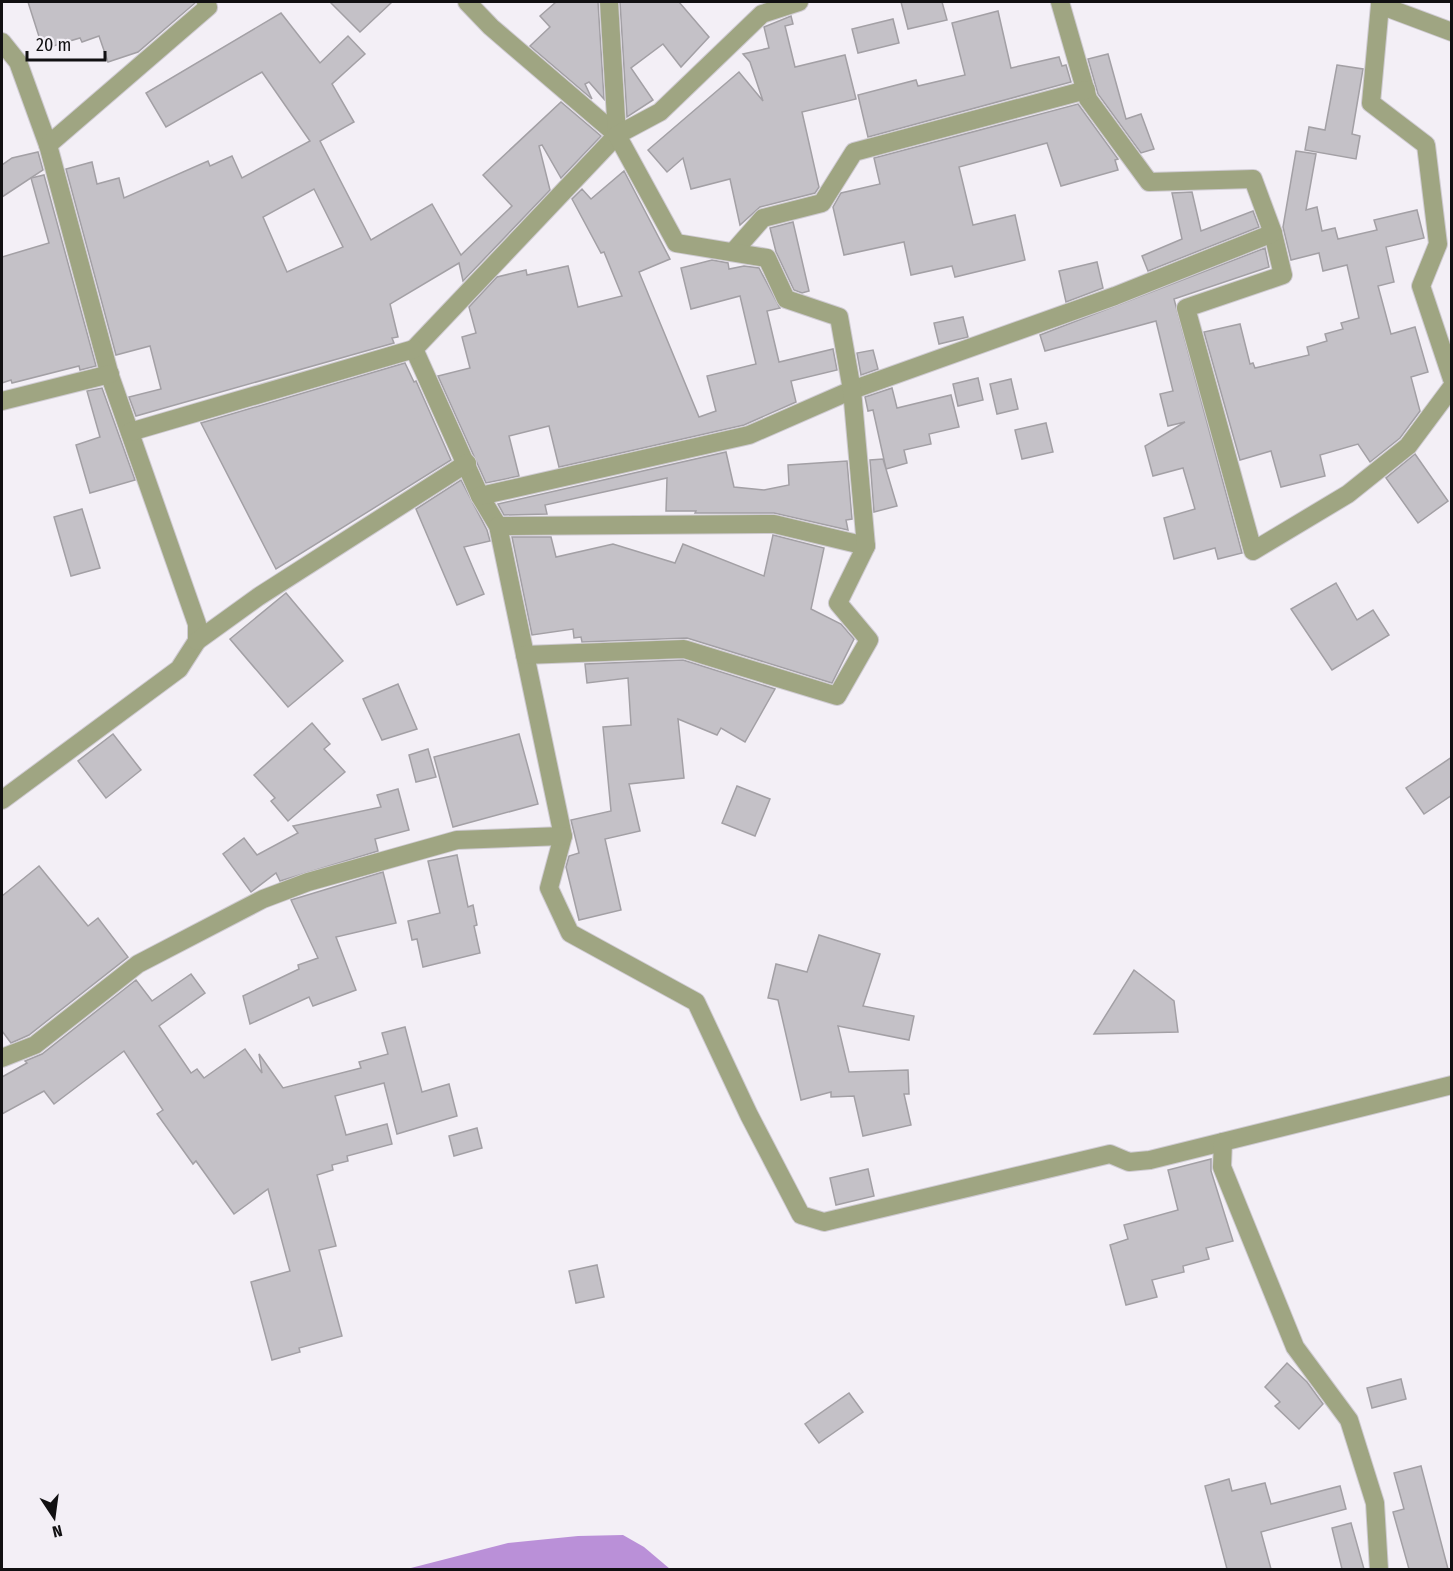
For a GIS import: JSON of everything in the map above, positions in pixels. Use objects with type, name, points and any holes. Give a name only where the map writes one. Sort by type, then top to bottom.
[{"type":"street","points":[[48,145],[208,7],[206,2]]},
{"type":"street","points":[[467,2],[491,27],[617,135],[676,243],[767,258],[786,299],[839,317],[852,390],[866,546],[838,603],[869,640],[837,696],[684,649],[525,654]]},
{"type":"street","points":[[609,2],[617,135]]},
{"type":"street","points":[[130,432],[414,349],[617,135],[660,112],[762,14],[799,2]]},
{"type":"street","points":[[1060,2],[1088,99],[1149,182],[1253,179],[1273,233],[1284,275],[1186,308],[1254,551],[1348,494],[1408,446],[1452,387]]},
{"type":"street","points":[[1452,32],[1380,3],[1371,104],[1426,145],[1438,244],[1421,286],[1452,379]]},
{"type":"street","points":[[2,42],[18,62],[48,145],[110,374],[197,624],[197,641]]},
{"type":"street","points":[[734,251],[763,218],[822,203],[854,152],[1086,90]]},
{"type":"street","points":[[480,496],[749,435],[852,390],[1115,297],[1273,233]]},
{"type":"street","points":[[414,349],[480,496],[498,526],[563,836],[549,888],[570,933],[696,1002],[749,1115],[801,1215],[824,1222],[1110,1154],[1129,1162],[1150,1160],[1452,1085]]},
{"type":"street","points":[[2,401],[110,374]]},
{"type":"street","points":[[2,800],[179,669],[197,641],[258,597],[467,463]]},
{"type":"street","points":[[498,526],[774,524],[866,546]]},
{"type":"street","points":[[2,1058],[35,1045],[138,964],[272,896],[308,882],[457,840],[563,836]]},
{"type":"street","points":[[1223,1142],[1222,1167],[1295,1347],[1349,1420],[1376,1503],[1379,1569]]},
{"type":"shaded area","points":[[623,1535],[644,1547],[670,1569],[407,1569],[508,1543],[578,1536]]},
{"type":"building","points":[[28,2],[195,3],[138,52],[108,62],[99,36],[82,42],[80,38],[43,49]]},
{"type":"building","points":[[330,2],[392,2],[360,32]]},
{"type":"building","points":[[556,2],[598,2],[604,99],[589,82],[585,84],[592,99],[530,46],[550,27],[540,16]]},
{"type":"building","points":[[620,2],[679,2],[709,37],[681,67],[663,44],[631,68],[653,100],[627,117]]},
{"type":"building","points":[[901,2],[942,2],[947,20],[908,29]]},
{"type":"building","points":[[998,11],[1011,68],[1059,57],[1062,66],[1066,65],[1071,82],[868,137],[858,95],[916,80],[918,86],[965,75],[952,23]]},
{"type":"building","points":[[281,13],[320,63],[348,36],[365,54],[332,84],[354,122],[320,141],[371,240],[432,204],[461,255],[512,206],[483,175],[561,102],[601,136],[561,178],[542,145],[539,146],[550,190],[463,281],[459,263],[390,304],[398,337],[392,338],[394,343],[136,416],[129,397],[161,389],[150,346],[116,355],[66,169],[92,162],[97,184],[119,178],[124,198],[208,161],[210,166],[232,156],[242,178],[310,141],[262,72],[166,127],[146,93]],"holes":[[[314,189],[343,247],[287,272],[263,217]]]},
{"type":"building","points":[[791,16],[793,24],[785,26],[795,67],[845,55],[856,99],[802,112],[819,187],[815,193],[760,207],[740,225],[730,179],[691,189],[683,158],[667,172],[648,150],[739,72],[763,101],[750,62],[743,54],[769,48],[764,27]]},
{"type":"building","points":[[893,19],[899,43],[858,53],[852,29]]},
{"type":"building","points":[[1108,54],[1126,119],[1141,114],[1154,149],[1141,153],[1098,94],[1088,59]]},
{"type":"building","points":[[1337,65],[1363,69],[1352,134],[1360,136],[1356,159],[1305,150],[1309,127],[1325,130]]},
{"type":"building","points":[[1078,104],[1118,159],[1115,160],[1118,170],[1061,186],[1047,143],[959,167],[973,225],[1015,215],[1025,260],[955,277],[952,266],[911,275],[904,242],[844,255],[833,207],[841,193],[880,184],[874,158]]},
{"type":"building","points":[[1296,151],[1316,154],[1306,210],[1317,207],[1322,231],[1335,228],[1338,239],[1377,230],[1374,220],[1417,210],[1424,238],[1386,247],[1394,282],[1378,286],[1391,334],[1415,327],[1428,372],[1411,377],[1420,411],[1400,438],[1370,462],[1358,444],[1320,455],[1325,476],[1281,487],[1271,451],[1240,460],[1204,332],[1240,324],[1250,364],[1253,363],[1255,368],[1309,355],[1307,347],[1327,341],[1325,334],[1343,329],[1341,323],[1359,318],[1347,265],[1323,271],[1319,253],[1291,260],[1283,227]]},
{"type":"building","points":[[38,152],[43,170],[2,197],[2,165],[12,158]]},
{"type":"building","points":[[624,171],[670,259],[639,272],[699,417],[716,411],[707,376],[756,364],[740,296],[691,309],[681,268],[712,260],[728,263],[729,269],[744,266],[759,268],[780,308],[767,311],[779,362],[833,349],[837,370],[791,381],[796,402],[744,425],[559,467],[549,426],[509,436],[519,476],[486,483],[438,376],[470,368],[462,337],[476,333],[469,307],[497,277],[526,270],[527,275],[568,266],[578,307],[622,296],[604,252],[601,253],[572,199],[582,189],[591,199]]},
{"type":"building","points":[[44,175],[96,366],[80,370],[79,366],[12,383],[11,380],[2,383],[2,257],[49,243],[31,178]]},
{"type":"building","points":[[1192,192],[1201,231],[1253,211],[1259,227],[1148,271],[1142,256],[1182,239],[1172,193]]},
{"type":"building","points":[[793,222],[809,291],[802,293],[794,290],[776,252],[770,228]]},
{"type":"building","points":[[1265,248],[1269,267],[1174,299],[1242,553],[1218,559],[1215,548],[1174,559],[1164,518],[1195,509],[1183,468],[1153,476],[1145,446],[1185,422],[1168,426],[1160,394],[1173,391],[1156,321],[1045,351],[1040,335]]},
{"type":"building","points":[[1097,262],[1103,288],[1066,302],[1059,271]]},
{"type":"building","points":[[963,317],[968,337],[939,344],[934,323]]},
{"type":"building","points":[[873,350],[878,369],[861,375],[857,353]]},
{"type":"building","points":[[405,363],[414,382],[416,381],[451,460],[276,569],[201,423]]},
{"type":"building","points":[[978,378],[983,400],[958,406],[953,384]]},
{"type":"building","points":[[1011,379],[1018,409],[997,414],[990,384]]},
{"type":"building","points":[[102,388],[135,480],[90,493],[76,445],[100,437],[87,391]]},
{"type":"building","points":[[892,388],[897,408],[951,395],[959,427],[929,434],[931,444],[904,450],[907,463],[886,469],[873,410],[868,411],[865,397]]},
{"type":"building","points":[[1046,423],[1053,452],[1022,459],[1015,430]]},
{"type":"building","points":[[726,452],[734,487],[764,490],[789,485],[788,465],[847,461],[852,519],[846,520],[848,530],[774,513],[666,511],[667,478],[545,505],[547,514],[504,515],[498,504]]},
{"type":"building","points":[[1415,454],[1448,501],[1418,523],[1386,478]]},
{"type":"building","points":[[883,459],[897,506],[874,512],[870,460]]},
{"type":"building","points":[[461,480],[487,530],[490,541],[464,547],[484,594],[457,605],[416,509]]},
{"type":"building","points":[[82,509],[100,568],[71,576],[54,517]]},
{"type":"building","points":[[773,535],[824,548],[811,609],[841,624],[854,639],[832,683],[687,638],[582,642],[581,637],[574,638],[573,629],[532,635],[512,537],[551,537],[556,557],[613,544],[675,563],[683,544],[764,576]]},
{"type":"building","points":[[1336,583],[1357,620],[1373,610],[1389,635],[1332,670],[1291,609]]},
{"type":"building","points":[[286,593],[343,661],[288,707],[230,639]]},
{"type":"building","points":[[683,660],[775,689],[745,742],[721,728],[717,735],[678,719],[684,778],[629,784],[640,831],[605,839],[621,910],[579,920],[566,867],[569,856],[579,853],[571,820],[611,811],[603,727],[631,725],[628,678],[587,683],[585,664]]},
{"type":"building","points":[[398,684],[417,729],[382,740],[363,699]]},
{"type":"building","points":[[312,723],[330,744],[324,749],[345,772],[288,821],[271,801],[275,798],[254,775]]},
{"type":"building","points":[[113,734],[141,770],[106,798],[78,761]]},
{"type":"building","points":[[519,734],[538,804],[453,827],[434,757]]},
{"type":"building","points":[[428,749],[436,777],[416,782],[409,755]]},
{"type":"building","points":[[1452,757],[1452,795],[1424,814],[1406,788]]},
{"type":"building","points":[[737,786],[770,799],[755,836],[722,823]]},
{"type":"building","points":[[398,789],[409,830],[375,839],[378,851],[280,881],[276,873],[251,892],[223,854],[244,838],[257,855],[298,833],[293,826],[381,807],[377,795]]},
{"type":"building","points":[[457,855],[468,907],[473,905],[477,925],[474,926],[480,953],[423,967],[417,939],[412,940],[408,921],[440,913],[428,861]]},
{"type":"building","points":[[39,866],[88,926],[98,918],[128,957],[29,1035],[11,1043],[2,1031],[2,896]]},
{"type":"building","points":[[383,872],[396,923],[336,937],[356,990],[313,1006],[309,997],[250,1024],[243,996],[299,969],[298,965],[318,958],[291,900]]},
{"type":"building","points":[[819,935],[880,954],[863,1006],[914,1016],[909,1040],[838,1026],[849,1072],[908,1070],[909,1094],[904,1094],[911,1125],[863,1136],[854,1096],[831,1097],[831,1092],[801,1100],[778,1000],[768,998],[776,964],[807,972]]},
{"type":"building","points":[[1134,970],[1174,1001],[1178,1032],[1094,1034]]},
{"type":"building","points":[[191,974],[205,993],[159,1026],[191,1073],[197,1069],[204,1078],[245,1049],[262,1073],[259,1054],[283,1088],[361,1068],[359,1062],[388,1054],[382,1033],[405,1027],[422,1092],[449,1084],[457,1116],[397,1134],[384,1083],[335,1096],[346,1135],[387,1124],[392,1144],[347,1156],[348,1161],[332,1165],[333,1170],[317,1175],[336,1246],[319,1250],[342,1336],[299,1348],[300,1352],[272,1360],[251,1282],[290,1271],[268,1189],[234,1214],[196,1161],[193,1164],[157,1114],[163,1110],[124,1051],[54,1104],[44,1091],[2,1114],[2,1077],[27,1063],[25,1061],[42,1054],[136,980],[152,1001]]},
{"type":"building","points":[[477,1128],[482,1148],[454,1156],[449,1136]]},
{"type":"building","points":[[1211,1159],[1211,1171],[1233,1241],[1206,1248],[1209,1259],[1183,1266],[1184,1272],[1152,1280],[1157,1297],[1126,1305],[1110,1245],[1128,1239],[1124,1225],[1178,1210],[1168,1170]]},
{"type":"building","points":[[868,1169],[874,1196],[836,1205],[830,1178]]},
{"type":"building","points":[[597,1265],[604,1297],[576,1303],[569,1271]]},
{"type":"building","points":[[1287,1363],[1307,1382],[1323,1404],[1299,1429],[1275,1406],[1280,1402],[1265,1387]]},
{"type":"building","points":[[1401,1379],[1406,1399],[1372,1408],[1367,1388]]},
{"type":"building","points":[[849,1393],[863,1412],[819,1443],[805,1424]]},
{"type":"building","points":[[1421,1466],[1448,1569],[1409,1569],[1393,1512],[1404,1509],[1394,1473]]},
{"type":"building","points":[[1229,1479],[1232,1491],[1265,1483],[1271,1504],[1340,1486],[1346,1509],[1261,1532],[1271,1569],[1227,1569],[1205,1486]]},
{"type":"building","points":[[1351,1523],[1364,1569],[1342,1569],[1332,1528]]}]
